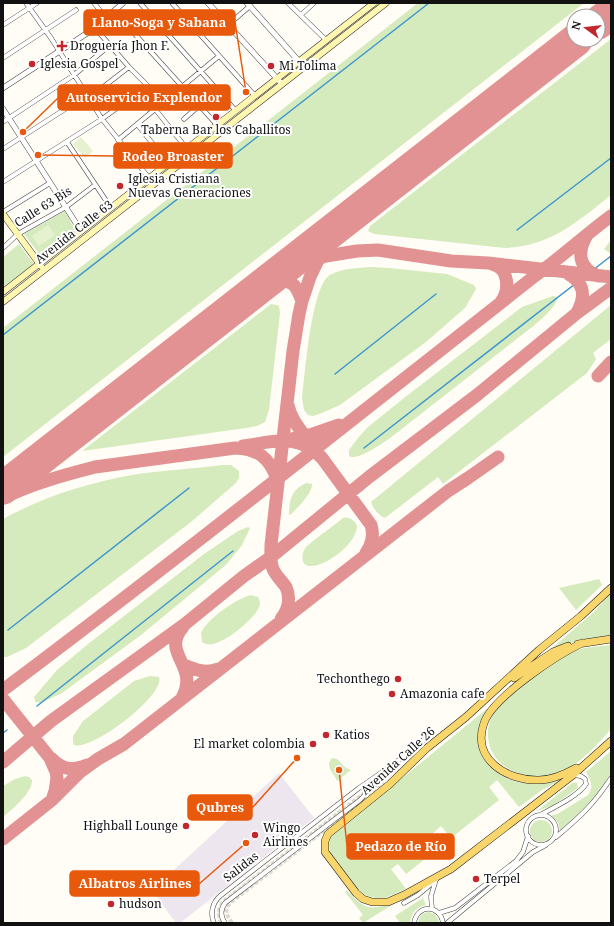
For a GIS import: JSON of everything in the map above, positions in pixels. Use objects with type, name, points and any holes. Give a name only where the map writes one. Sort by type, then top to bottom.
[{"type":"main road","name":"Avenida Calle 63","points":[[3,302],[81,231],[374,3]]},
{"type":"main road","name":"Avenida Calle 63","points":[[3,292],[41,267],[386,3]]},
{"type":"main road","points":[[3,213],[41,267]]},
{"type":"main road","name":"Avenida Calle 26","points":[[611,588],[539,650],[496,691],[427,748],[390,784],[328,834],[324,848],[327,856],[360,897],[372,902],[381,903],[396,899],[451,868],[573,775],[611,741]]},
{"type":"main road","name":"Avenida Calle 26","points":[[496,691],[557,650],[582,643],[611,639]]},
{"type":"main road","points":[[582,643],[552,660],[499,701],[483,723],[482,741],[487,757],[496,768],[516,778],[524,780],[540,780],[560,776],[593,758]]},
{"type":"street","points":[[26,3],[60,52],[102,119],[149,178]]},
{"type":"street","points":[[3,25],[37,3]]},
{"type":"street","points":[[94,3],[106,18]]},
{"type":"street","points":[[3,88],[95,28],[123,3]]},
{"type":"street","points":[[140,3],[236,111]]},
{"type":"street","points":[[172,3],[255,96]]},
{"type":"street","points":[[208,3],[282,84]]},
{"type":"street","points":[[288,3],[326,40]]},
{"type":"street","points":[[301,15],[314,3]]},
{"type":"street","points":[[228,25],[248,5],[304,67]]},
{"type":"street","points":[[3,58],[76,10]]},
{"type":"street","points":[[114,11],[217,125]]},
{"type":"street","points":[[95,28],[147,86],[164,102]]},
{"type":"street","points":[[3,122],[74,75],[110,45]]},
{"type":"street","points":[[118,140],[219,56]]},
{"type":"street","points":[[3,149],[88,97],[130,67]]},
{"type":"street","points":[[3,182],[102,119],[147,86]]},
{"type":"street","points":[[184,119],[200,105]]},
{"type":"street","points":[[3,109],[81,231]]},
{"type":"street","points":[[155,109],[187,149]]},
{"type":"street","points":[[137,124],[168,163]]},
{"type":"street","points":[[67,142],[111,208]]},
{"type":"street","points":[[3,213],[50,183]]},
{"type":"street","name":"Calle 63 Bis","points":[[3,248],[18,234],[66,207],[96,185]]},
{"type":"street","name":"Salidas","points":[[214,923],[212,917],[213,906],[220,896],[355,791],[394,764],[433,732]]},
{"type":"street","name":"Salidas","points":[[225,923],[221,914],[225,903],[360,800],[394,764]]},
{"type":"street","points":[[439,913],[455,908],[516,861],[525,848],[530,821],[571,797],[586,784],[585,779],[581,776],[573,775]]},
{"type":"street","points":[[447,923],[533,852],[577,820],[592,805],[611,778]]},
{"type":"street","points":[[538,816],[548,817],[555,824],[556,829],[554,838]]},
{"type":"street","points":[[528,836],[530,840],[537,845],[546,844]]},
{"type":"street","points":[[404,903],[418,895],[451,868]]},
{"type":"street","points":[[432,909],[431,896],[436,881]]},
{"type":"street","points":[[414,923],[420,912],[432,909],[439,913],[443,923]]},
{"type":"shaded area","points":[[279,773],[314,818],[180,923],[176,923],[152,890]]},
{"type":"green space","points":[[418,3],[584,3],[578,8],[566,8],[566,17],[3,457],[3,328]]},
{"type":"green space","points":[[611,39],[611,195],[599,205],[575,223],[550,237],[536,243],[505,248],[374,234],[368,231],[370,226],[599,48],[606,48],[606,43]]},
{"type":"green space","points":[[148,88],[161,102],[148,113],[137,97]]},
{"type":"green space","points":[[81,137],[93,151],[85,158],[73,144]]},
{"type":"green space","points":[[65,211],[75,230],[40,255],[24,234]]},
{"type":"green space","points":[[48,225],[55,235],[39,246],[32,236]]},
{"type":"green space","points":[[611,240],[611,254],[604,249]]},
{"type":"green space","points":[[19,244],[34,264],[3,287],[3,257]]},
{"type":"green space","points":[[372,267],[447,274],[474,285],[476,289],[465,308],[426,342],[340,405],[313,416],[308,415],[304,410],[302,398],[305,371],[310,332],[318,296],[323,282],[330,275],[339,271]]},
{"type":"green space","points":[[553,296],[558,297],[554,306],[532,327],[390,438],[365,454],[353,457],[349,456],[349,450],[368,427],[404,398],[522,307]]},
{"type":"green space","points":[[271,304],[279,306],[280,313],[269,410],[265,422],[257,426],[246,428],[82,451]]},
{"type":"green space","points":[[611,305],[611,339],[593,353],[596,359],[587,373],[443,484],[438,477],[385,518],[376,511],[371,502]]},
{"type":"green space","points":[[231,465],[239,471],[239,478],[236,483],[191,522],[26,648],[7,657],[3,657],[3,519],[34,504],[98,482],[143,473]]},
{"type":"green space","points":[[306,483],[312,484],[310,491],[300,505],[289,515],[291,500],[294,492],[301,485]]},
{"type":"green space","points":[[343,518],[351,519],[357,526],[356,533],[347,546],[333,558],[325,562],[318,565],[307,566],[302,559],[306,547]]},
{"type":"green space","points":[[248,527],[250,528],[242,545],[227,564],[141,635],[62,693],[41,703],[35,702],[34,697],[57,670],[88,644],[204,554],[238,531]]},
{"type":"green space","points":[[599,579],[602,585],[576,610],[559,588]]},
{"type":"green space","points":[[611,592],[611,638],[569,643],[551,649],[595,611]]},
{"type":"green space","points":[[251,595],[258,597],[260,602],[259,608],[240,629],[232,635],[215,643],[208,644],[202,642],[201,633],[215,616],[238,600]]},
{"type":"green space","points":[[611,645],[611,729],[601,741],[577,763],[563,771],[551,775],[538,777],[525,775],[502,765],[494,755],[489,744],[488,730],[493,716],[501,703],[541,670],[569,652]]},
{"type":"green space","points":[[150,676],[159,677],[158,685],[151,696],[140,708],[126,720],[95,740],[83,745],[74,745],[73,736],[83,721],[134,681]]},
{"type":"green space","points":[[488,708],[481,723],[490,765],[500,774],[509,779],[529,783],[549,781],[571,775],[542,790],[519,807],[497,780],[489,787],[499,800],[451,838],[441,826],[431,835],[440,847],[406,874],[398,864],[391,869],[406,889],[385,898],[375,898],[365,895],[356,887],[331,856],[329,846],[330,837]]},
{"type":"green space","points":[[611,751],[611,770],[603,786],[574,819],[560,831],[558,823],[551,816],[559,813],[588,795],[591,789],[591,784],[586,772]]},
{"type":"green space","points":[[332,758],[337,759],[346,768],[351,770],[337,781],[329,767]]},
{"type":"green space","points":[[25,776],[32,780],[29,790],[26,795],[3,817],[3,786],[15,779]]},
{"type":"green space","points":[[572,783],[577,783],[578,788],[552,806],[537,811]]},
{"type":"green space","points":[[541,820],[549,823],[552,831],[549,839],[541,842],[533,839],[530,831],[533,823]]},
{"type":"green space","points":[[347,890],[360,903],[371,907],[384,906],[400,900],[363,923],[359,918],[363,915],[345,892]]},
{"type":"green space","points":[[423,898],[426,905],[419,907],[415,911],[410,923],[400,923],[395,916]]},
{"type":"green space","points":[[429,912],[435,914],[440,923],[418,923],[421,915]]},
{"type":"waterway","points":[[3,335],[429,3]]},
{"type":"waterway","points":[[517,230],[611,158]]},
{"type":"waterway","points":[[364,448],[611,256]]},
{"type":"waterway","points":[[335,374],[436,294]]},
{"type":"waterway","points":[[8,630],[189,488]]},
{"type":"waterway","points":[[37,706],[233,551]]},
{"type":"waterway","points":[[3,733],[7,730]]},
{"type":"taxiway","points":[[281,619],[287,608],[288,591],[273,569],[271,545],[293,351],[299,314],[310,277],[319,258],[359,209]]},
{"type":"taxiway","points":[[3,690],[204,536],[611,216]]},
{"type":"taxiway","points":[[587,235],[582,247],[581,259],[586,269],[598,276]]},
{"type":"taxiway","points":[[275,275],[326,256],[357,251],[378,250],[451,261],[488,263],[611,277]]},
{"type":"taxiway","points":[[492,264],[498,266],[505,274],[507,285],[501,302]]},
{"type":"taxiway","points":[[567,273],[577,281],[582,290],[582,301],[577,313]]},
{"type":"taxiway","points":[[270,279],[287,281],[294,285],[302,301]]},
{"type":"taxiway","points":[[3,762],[51,721],[185,624],[244,576],[271,557],[369,477],[477,395],[577,313],[611,288]]},
{"type":"taxiway","points":[[598,376],[611,362]]},
{"type":"taxiway","points":[[288,405],[294,420],[309,442]]},
{"type":"taxiway","points":[[291,439],[313,434],[339,425]]},
{"type":"taxiway","points":[[243,446],[285,441],[304,445],[313,450],[322,458],[371,525],[372,539],[370,547],[366,553]]},
{"type":"taxiway","points":[[3,498],[36,484],[95,467],[235,448],[250,450],[262,456],[274,471],[277,479]]},
{"type":"taxiway","points":[[3,839],[52,800],[80,772],[98,759],[124,744],[448,491],[498,457]]},
{"type":"taxiway","points":[[182,698],[186,687],[187,677],[177,653],[176,645],[177,636],[183,627]]},
{"type":"taxiway","points":[[184,665],[197,670],[205,671],[218,669]]},
{"type":"taxiway","points":[[3,699],[50,758],[57,778],[52,800]]},
{"type":"taxiway","points":[[51,758],[59,765],[72,769],[87,765]]},
{"type":"runway","points":[[606,17],[611,13]]},
{"type":"runway","points":[[3,488],[566,48]]},
{"type":"tunnel","points":[[378,783],[398,768]]},
{"type":"tunnel","points":[[361,789],[380,778]]},
{"type":"tunnel","points":[[232,923],[226,913],[227,907],[231,902],[365,799],[383,782]]},
{"type":"tunnel","points":[[222,923],[219,917],[219,912],[220,906],[224,901],[367,791]]},
{"type":"place","name":"Droguería Jhon F.","points":[[62,46]]},
{"type":"place","name":"Iglesia Gospel","points":[[32,64]]},
{"type":"place","name":"Mi Tolima","points":[[271,66]]},
{"type":"place","name":"Llano-Soga y Sabana","points":[[246,92]]},
{"type":"place","name":"Taberna Bar los Caballitos","points":[[216,117]]},
{"type":"place","name":"Autoservicio Explendor","points":[[23,132]]},
{"type":"place","name":"Rodeo Broaster","points":[[38,155]]},
{"type":"place","name":"Iglesia Cristiana Nuevas Generaciones","points":[[120,186]]},
{"type":"place","name":"Techonthego","points":[[398,679]]},
{"type":"place","name":"Amazonia cafe","points":[[392,694]]},
{"type":"place","name":"Katios","points":[[326,735]]},
{"type":"place","name":"El market colombia","points":[[313,744]]},
{"type":"place","name":"Qubres","points":[[297,758]]},
{"type":"place","name":"Pedazo de Río","points":[[339,770]]},
{"type":"place","name":"Highball Lounge","points":[[186,826]]},
{"type":"place","name":"Wingo Airlines","points":[[255,835]]},
{"type":"place","name":"Albatros Airlines","points":[[246,843]]},
{"type":"place","name":"Terpel","points":[[476,879]]},
{"type":"place","name":"hudson","points":[[111,904]]}]
